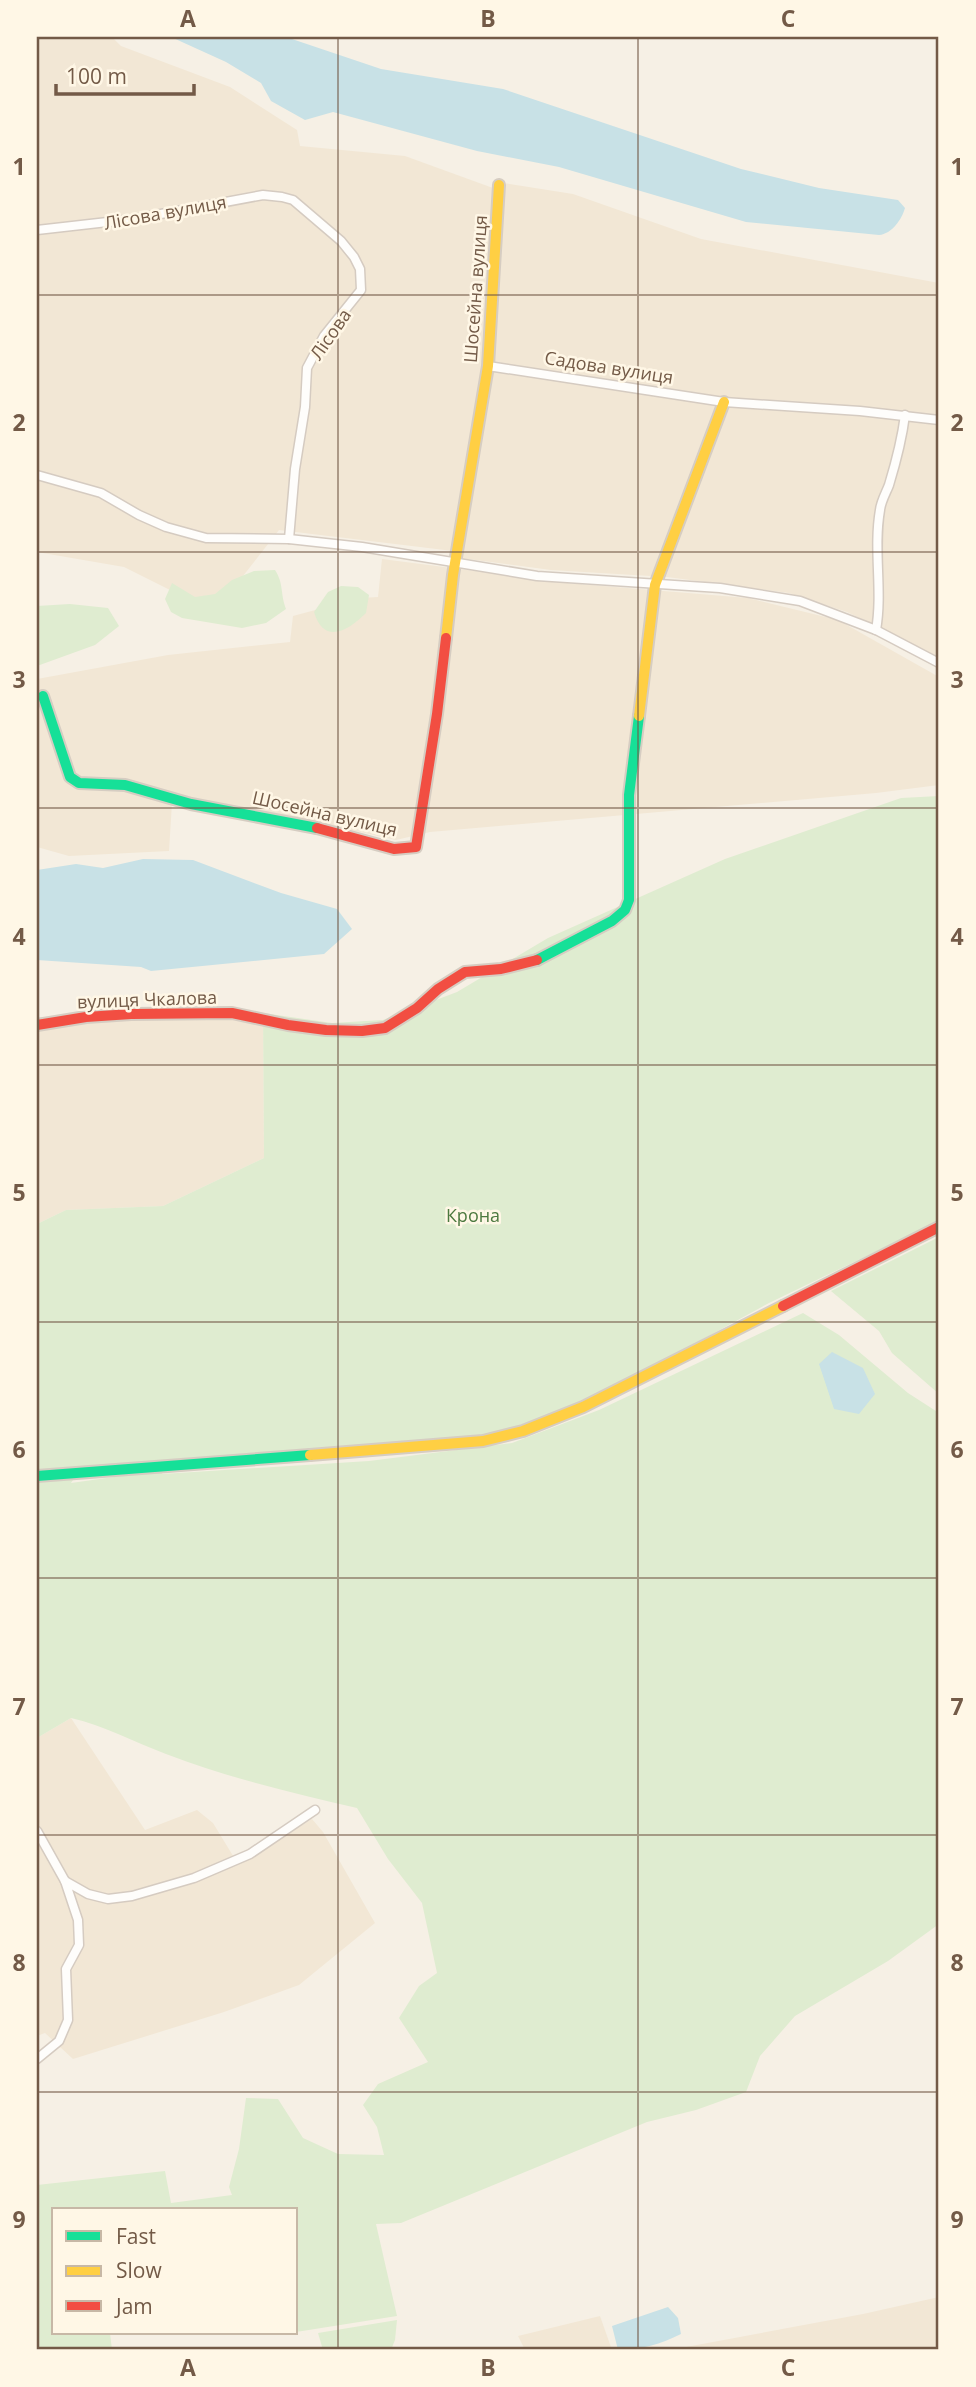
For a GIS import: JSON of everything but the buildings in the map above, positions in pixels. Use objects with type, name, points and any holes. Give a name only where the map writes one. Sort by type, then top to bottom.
[{"type":"street","name":"Шосейна вулиця","points":[[43,696],[70,777],[79,783],[125,785],[191,804],[299,823],[394,849],[416,847],[437,714],[448,612],[488,366],[499,185]]},
{"type":"street","name":"Лісова вулиця","points":[[37,230],[134,219],[263,195],[293,200]]},
{"type":"street","name":"Лісова","points":[[289,539],[307,368],[324,336],[361,290],[359,269],[354,257],[324,224],[293,200]]},
{"type":"street","name":"Садова вулиця","points":[[488,366],[724,402],[905,415],[939,420]]},
{"type":"street","points":[[656,585],[724,402]]},
{"type":"street","points":[[876,630],[880,609],[880,507],[899,447],[905,415]]},
{"type":"street","points":[[37,475],[101,493],[157,523],[206,538],[289,539],[362,547],[537,576],[720,588],[800,601],[876,630],[939,663]]},
{"type":"street","name":"вулиця Чкалова","points":[[37,1025],[86,1017],[131,1014],[232,1013],[326,1030],[362,1031],[385,1028],[465,972],[501,969],[531,962],[604,925],[625,910],[629,900],[629,795],[656,585]]},
{"type":"street","points":[[37,1476],[483,1441],[523,1431],[583,1407],[939,1227]]},
{"type":"street","points":[[65,1881],[88,1894],[108,1899],[132,1896],[194,1878],[250,1854],[315,1810]]},
{"type":"street","points":[[37,1831],[65,1881],[78,1920],[79,1945],[66,1969],[68,2021],[59,2041],[37,2059]]},
{"type":"shaded area","points":[[37,37],[112,37],[121,46],[230,87],[297,130],[300,146],[405,156],[493,188],[485,358],[453,551],[279,530],[243,576],[209,603],[176,593],[124,567],[37,552]]},
{"type":"shaded area","points":[[503,183],[573,194],[701,239],[939,283],[939,657],[847,612],[789,593],[667,577],[551,570],[460,558],[493,353]]},
{"type":"shaded area","points":[[382,559],[567,583],[748,598],[838,620],[939,677],[939,785],[876,793],[430,832],[396,840],[270,812],[172,803],[169,851],[69,856],[37,847],[37,679],[168,655],[290,642],[293,616],[360,598],[378,597]]},
{"type":"shaded area","points":[[122,1008],[216,1008],[263,1013],[264,1158],[163,1206],[66,1210],[37,1224],[37,1018]]},
{"type":"shaded area","points":[[71,1718],[145,1830],[197,1810],[213,1823],[238,1864],[312,1819],[323,1832],[375,1923],[299,1985],[224,2012],[73,2059],[45,2033],[37,2036],[37,1738]]},
{"type":"shaded area","points":[[939,2297],[939,2350],[670,2350],[863,2314]]},
{"type":"shaded area","points":[[600,2316],[612,2350],[525,2350],[518,2336]]},
{"type":"green space","points":[[275,570],[286,609],[266,623],[242,628],[182,618],[171,612],[165,599],[172,583],[195,597],[215,594],[232,580],[254,571]]},
{"type":"green space","points":[[341,586],[358,587],[369,595],[366,613],[345,629],[330,632],[318,623],[314,612],[328,592]]},
{"type":"green space","points":[[70,604],[108,608],[119,626],[95,645],[37,666],[37,606]]},
{"type":"green space","name":"Крона","points":[[939,796],[939,1221],[769,1303],[672,1356],[564,1409],[496,1434],[37,1470],[37,1224],[66,1210],[163,1206],[264,1158],[263,1013],[332,1023],[383,1020],[457,992],[548,938],[725,859],[901,798]]},
{"type":"green space","points":[[939,1237],[939,1394],[892,1353],[879,1331],[831,1291]]},
{"type":"green space","points":[[803,1313],[839,1335],[908,1393],[939,1413],[939,1924],[888,1961],[795,2016],[760,2056],[746,2092],[696,2110],[647,2122],[401,2223],[376,2224],[397,2316],[298,2332],[298,2208],[52,2208],[52,2334],[110,2334],[112,2350],[37,2350],[37,2185],[165,2171],[171,2203],[232,2195],[229,2187],[239,2149],[246,2098],[278,2099],[303,2138],[338,2154],[384,2155],[377,2127],[363,2105],[378,2084],[428,2062],[399,2018],[419,1986],[437,1973],[422,1903],[388,1859],[357,1808],[213,1770],[71,1718],[37,1738],[37,1480],[75,1477],[71,1483],[164,1470],[162,1474],[369,1461],[512,1443],[599,1410]]},
{"type":"green space","points":[[397,2320],[391,2350],[323,2350],[318,2333]]},
{"type":"water","points":[[171,37],[286,37],[381,69],[503,89],[741,169],[819,188],[898,200],[905,208],[896,225],[879,235],[746,222],[559,167],[477,151],[333,112],[305,120],[271,101],[261,83],[226,62]]},
{"type":"water","points":[[143,859],[193,860],[281,893],[337,909],[352,929],[324,954],[151,971],[141,967],[37,960],[37,870],[76,864],[103,868]]},
{"type":"water","points":[[832,1352],[863,1368],[875,1394],[859,1414],[834,1409],[819,1364]]},
{"type":"water","points":[[668,2307],[678,2318],[681,2334],[651,2346],[618,2350],[612,2326]]},
{"type":"traffic: fast","points":[[43,696],[70,777],[79,783],[125,785],[191,804],[317,828]]},
{"type":"traffic: fast","points":[[537,960],[612,921],[625,910],[629,900],[629,795],[639,716]]},
{"type":"traffic: fast","points":[[37,1476],[310,1455]]},
{"type":"traffic: slow","points":[[446,638],[453,575],[488,366],[499,185]]},
{"type":"traffic: slow","points":[[639,716],[655,585],[724,402]]},
{"type":"traffic: slow","points":[[310,1455],[483,1441],[523,1431],[583,1407],[783,1306]]},
{"type":"traffic: jam","points":[[317,828],[394,849],[416,847],[446,638]]},
{"type":"traffic: jam","points":[[37,1025],[86,1017],[131,1014],[232,1013],[288,1025],[362,1031],[385,1028],[465,972],[501,969],[537,960]]},
{"type":"traffic: jam","points":[[783,1306],[939,1227]]}]
